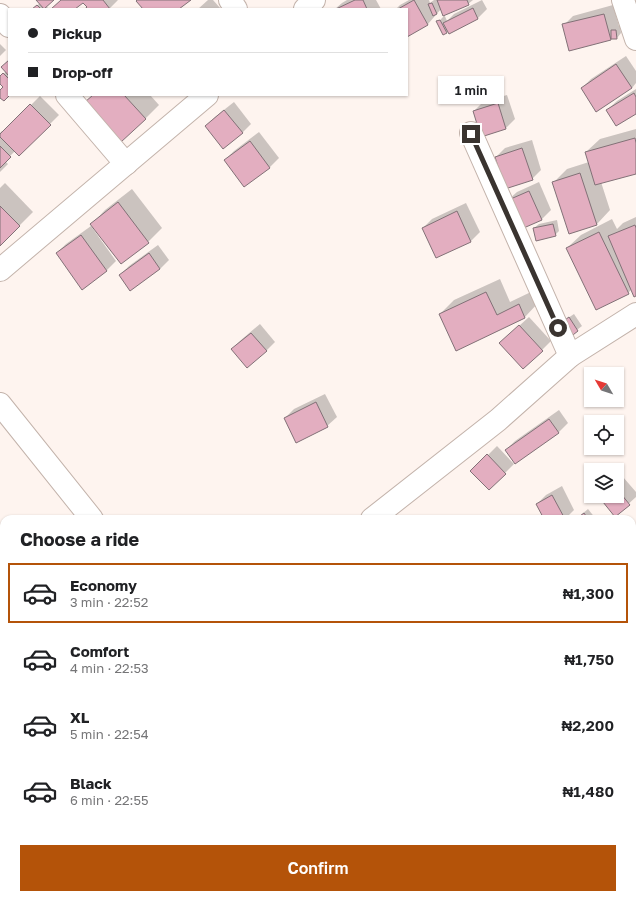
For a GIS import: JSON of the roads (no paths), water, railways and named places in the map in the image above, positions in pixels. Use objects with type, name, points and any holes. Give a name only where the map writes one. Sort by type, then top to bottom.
[{"type":"street","points":[[306,8],[314,0]]},
{"type":"street","points":[[623,0],[636,39]]},
{"type":"street","points":[[0,15],[8,25]]},
{"type":"street","points":[[68,96],[126,164]]},
{"type":"street","points":[[0,270],[206,96]]},
{"type":"street","points":[[471,134],[570,356]]},
{"type":"street","points":[[377,515],[498,420],[570,356],[636,314]]},
{"type":"street","points":[[2,410],[89,515]]}]
